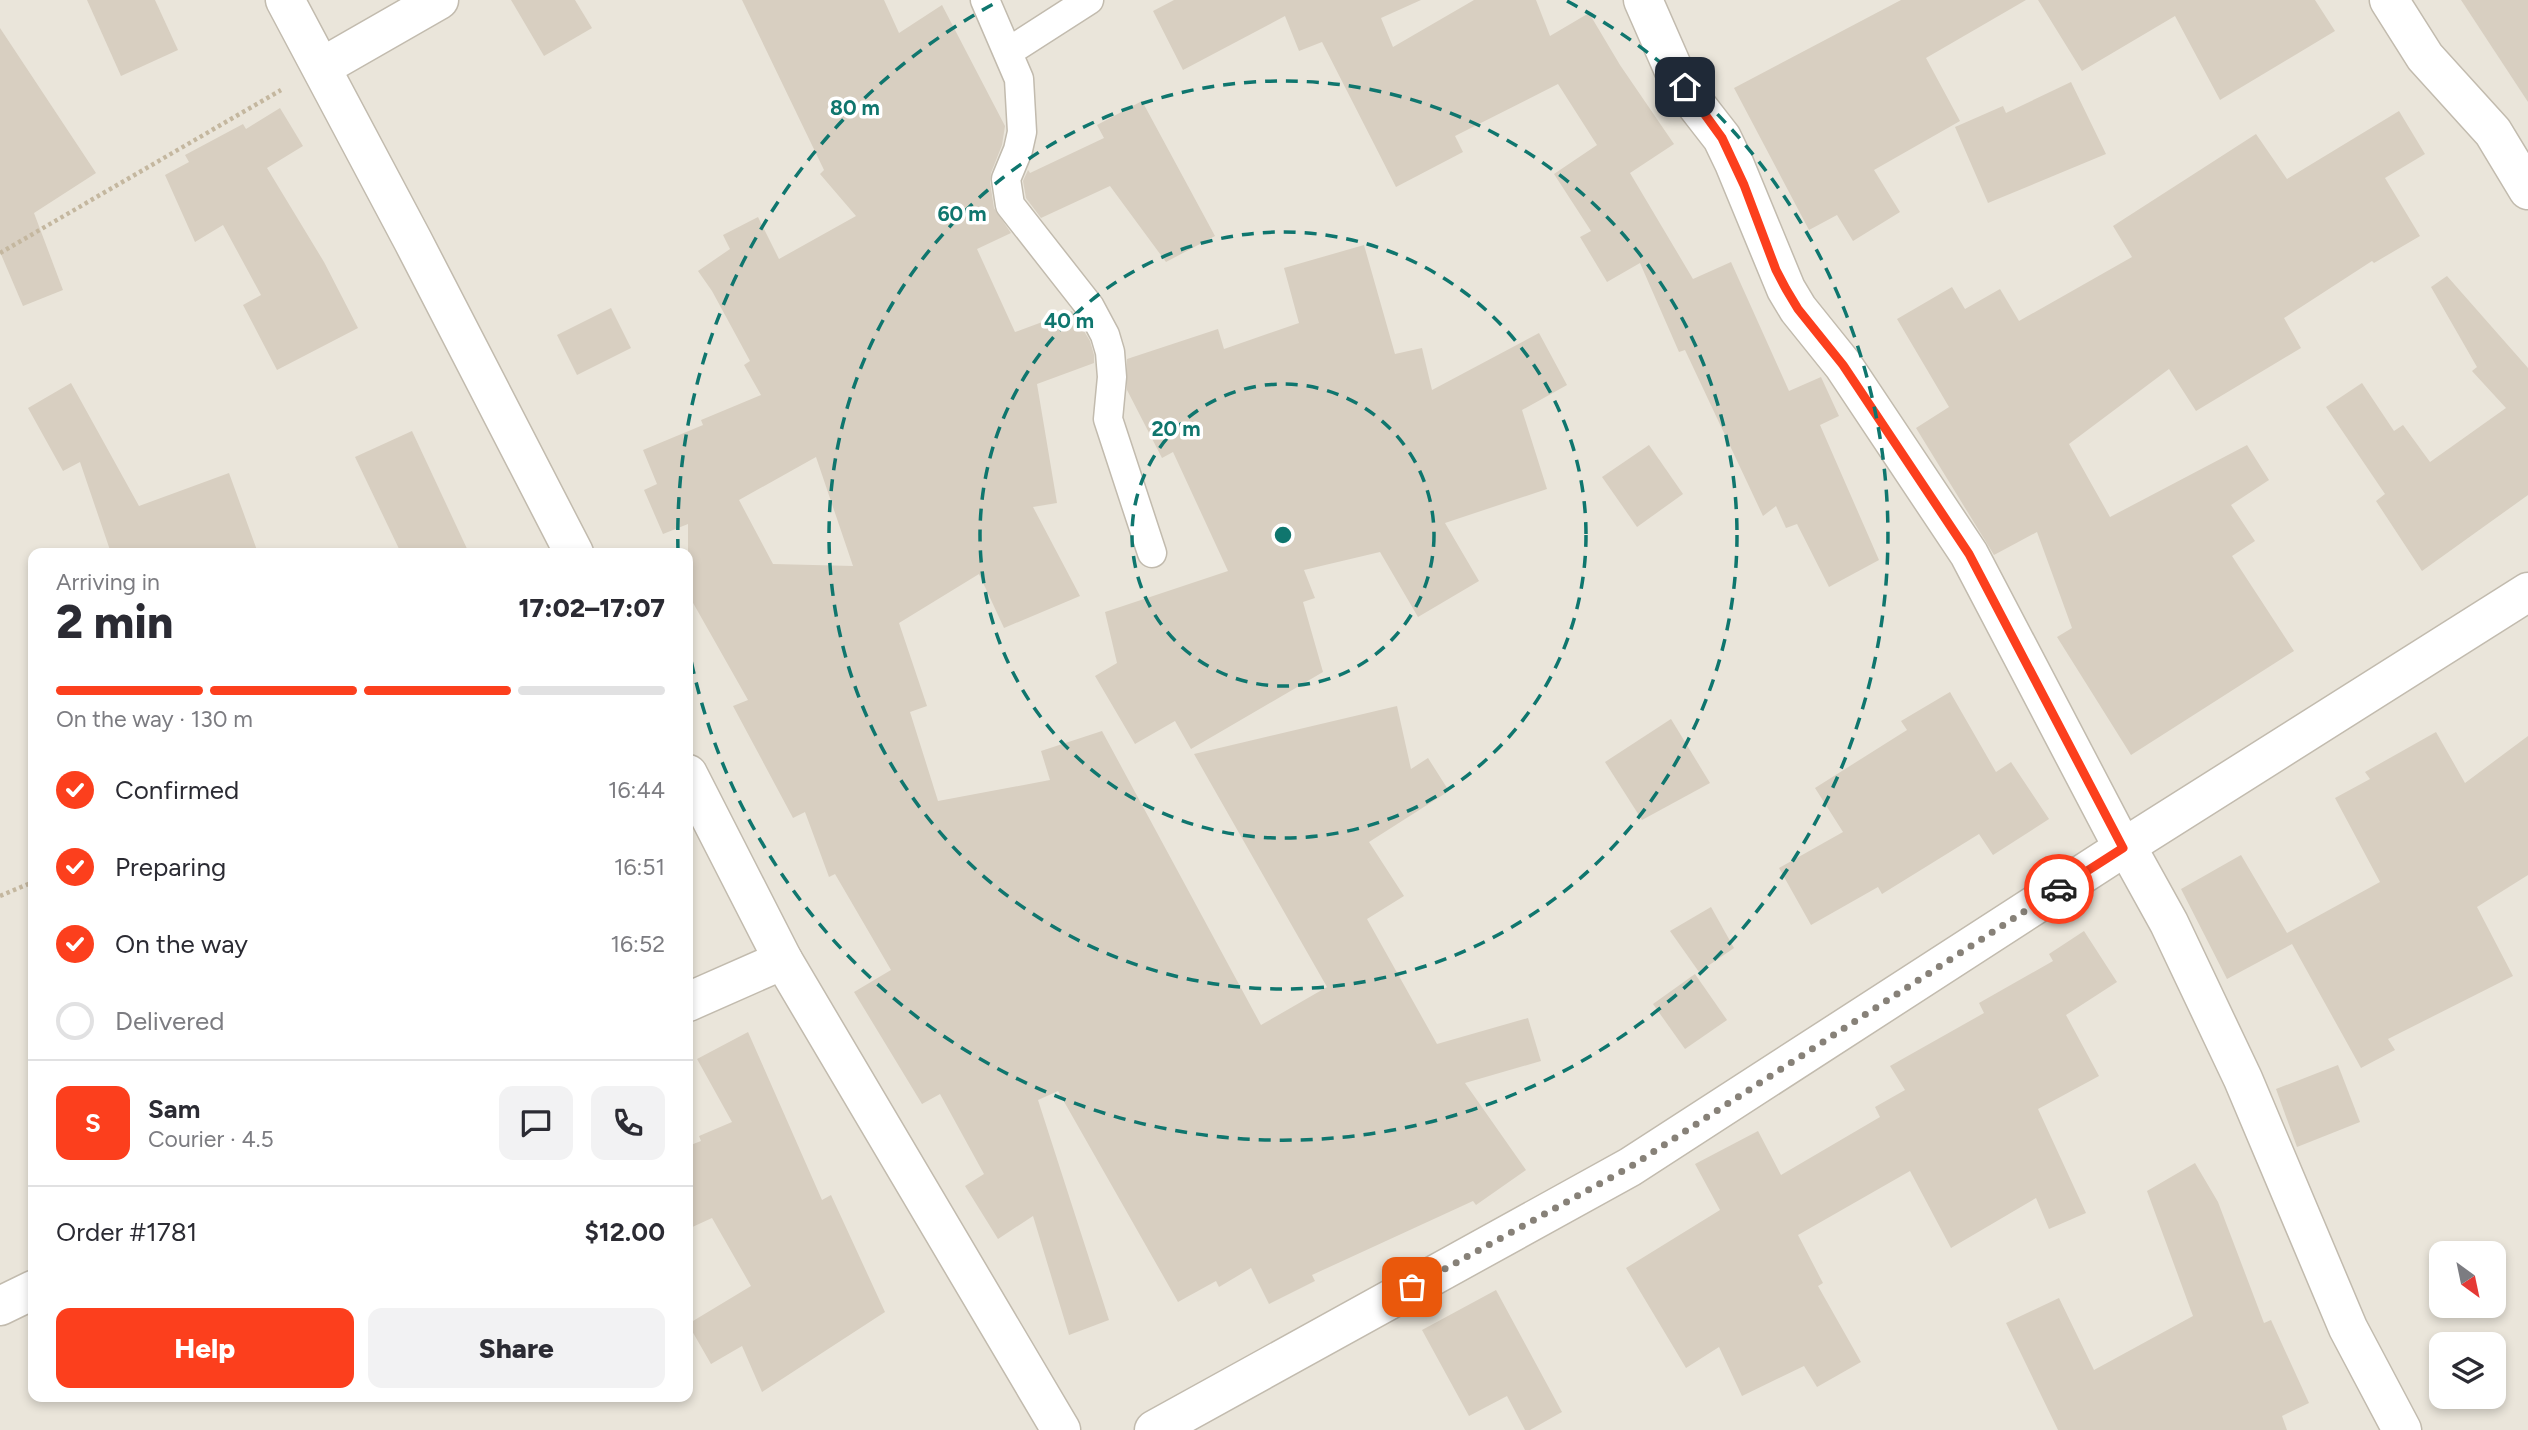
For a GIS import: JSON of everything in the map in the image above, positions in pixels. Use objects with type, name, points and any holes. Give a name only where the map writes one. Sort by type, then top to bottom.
[{"type":"street","points":[[285,0],[571,548]]},
{"type":"street","points":[[321,67],[439,0]]},
{"type":"street","points":[[1643,0],[1675,73],[1728,150],[1786,289],[1798,309],[1843,365],[1969,554],[2123,848],[2133,858],[2169,923],[2243,1079],[2348,1328],[2402,1430]]},
{"type":"street","points":[[2389,0],[2425,57],[2493,132],[2528,190]]},
{"type":"street","points":[[1154,1430],[1630,1167],[2123,848],[2528,592]]},
{"type":"street","points":[[693,784],[783,960],[1061,1430]]},
{"type":"street","points":[[693,1000],[783,960]]},
{"type":"street","points":[[0,1306],[28,1292]]},
{"type":"lane","points":[[985,0],[1019,79],[1023,115],[1018,150],[1006,178],[1010,205],[1090,307],[1105,335],[1110,352],[1112,377],[1108,419],[1152,553]]},
{"type":"lane","points":[[1008,52],[1089,0]]},
{"type":"path","points":[[0,253],[321,67]]},
{"type":"path","points":[[0,897],[28,884]]},
{"type":"shaded area","points":[[0,0],[2528,0],[2528,1430],[0,1430]]},
{"type":"building","points":[[87,0],[155,0],[178,50],[121,76]]},
{"type":"building","points":[[511,0],[575,0],[592,28],[544,56]]},
{"type":"building","points":[[742,0],[884,0],[899,33],[942,5],[1005,126],[990,182],[994,208],[1011,233],[977,249],[1015,332],[1072,311],[1090,341],[1094,355],[1094,363],[1037,384],[1057,503],[1033,507],[1080,596],[1004,628],[979,574],[899,623],[927,706],[910,712],[938,801],[1050,780],[1041,751],[1102,731],[1261,1025],[1327,987],[1194,754],[1397,706],[1411,769],[1428,758],[1449,791],[1369,842],[1404,896],[1367,919],[1437,1044],[1528,1018],[1541,1061],[1465,1083],[1526,1170],[1476,1205],[1473,1201],[1312,1275],[1315,1281],[1269,1304],[1251,1268],[1219,1287],[1216,1281],[1178,1302],[1058,1091],[1038,1100],[1109,1320],[1069,1335],[1033,1216],[998,1239],[965,1186],[984,1174],[940,1094],[922,1104],[854,992],[891,970],[835,874],[829,877],[805,812],[793,818],[733,706],[748,700],[693,603],[693,548],[688,548],[688,524],[663,534],[644,490],[657,484],[643,450],[703,425],[701,420],[761,395],[744,365],[750,361],[712,291],[698,271],[730,249],[723,235],[758,217],[779,259],[856,216],[820,174],[824,170]],"holes":[[[816,457],[853,566],[773,564],[739,500]]]},
{"type":"building","points":[[1174,0],[1421,0],[1381,18],[1393,47],[1474,0],[1536,0],[1550,36],[1589,13],[1620,65],[1674,144],[1630,173],[1693,279],[1731,262],[1789,391],[1821,377],[1839,416],[1820,425],[1879,560],[1829,587],[1797,524],[1786,528],[1776,506],[1763,516],[1685,350],[1679,352],[1640,263],[1607,282],[1580,237],[1591,231],[1554,174],[1597,145],[1558,84],[1455,136],[1463,152],[1396,187],[1322,42],[1299,51],[1285,16],[1183,70],[1153,11]]},
{"type":"building","points":[[1901,0],[2026,0],[1926,58],[1960,121],[1874,170],[1900,212],[1853,241],[1837,215],[1809,230],[1734,88]]},
{"type":"building","points":[[2038,0],[2315,0],[2335,31],[2220,100],[2175,16],[2082,71]]},
{"type":"building","points":[[2461,0],[2528,0],[2528,102]]},
{"type":"building","points":[[0,28],[96,173],[34,213],[63,290],[23,306],[0,252]]},
{"type":"building","points":[[2071,82],[2106,154],[1988,203],[1955,127],[2003,106],[2006,113]]},
{"type":"building","points":[[1142,101],[1215,236],[1166,262],[1110,186],[1041,218],[1026,198],[1023,181],[1028,170],[1030,173],[1104,138],[1097,125]]},
{"type":"building","points":[[280,108],[303,146],[267,168],[324,262],[358,328],[277,370],[243,305],[261,295],[223,225],[195,242],[165,175],[189,162],[185,155],[243,124],[246,129]]},
{"type":"building","points":[[2399,111],[2425,154],[2385,178],[2420,236],[2374,263],[2372,261],[2284,318],[2301,348],[2196,411],[2169,369],[2069,444],[2110,517],[2247,445],[2269,480],[2231,505],[2255,541],[2232,556],[2294,651],[2131,755],[2057,637],[2072,628],[2037,532],[1994,555],[1916,428],[1949,407],[1897,319],[1952,287],[1965,309],[2000,289],[2019,321],[2132,257],[2113,226],[2256,134],[2287,179]]},
{"type":"building","points":[[1364,245],[1395,354],[1422,348],[1432,390],[1539,333],[1567,385],[1522,410],[1547,489],[1445,523],[1479,581],[1418,617],[1380,552],[1304,570],[1315,598],[1303,602],[1323,672],[1191,749],[1175,721],[1135,744],[1095,676],[1117,663],[1105,612],[1228,571],[1173,452],[1162,458],[1127,390],[1127,359],[1218,329],[1224,349],[1299,323],[1284,268]]},
{"type":"building","points":[[2447,276],[2528,368],[2528,495],[2422,571],[2376,501],[2385,494],[2326,407],[2362,383],[2394,431],[2403,425],[2430,462],[2506,408],[2472,371],[2477,367],[2431,287]]},
{"type":"building","points":[[611,308],[631,348],[577,375],[557,335]]},
{"type":"building","points":[[71,383],[139,506],[229,473],[256,548],[109,548],[80,462],[63,471],[28,408]]},
{"type":"building","points":[[412,431],[467,548],[399,548],[355,457]]},
{"type":"building","points":[[1649,445],[1683,494],[1637,527],[1602,477]]},
{"type":"building","points":[[1950,692],[1996,772],[2011,762],[2049,819],[1993,855],[1979,834],[1882,894],[1878,887],[1811,925],[1779,868],[1843,832],[1815,788],[1907,730],[1901,721]]},
{"type":"building","points":[[1671,719],[1710,783],[1642,820],[1605,762]]},
{"type":"building","points":[[2436,732],[2465,783],[2528,736],[2528,875],[2477,907],[2513,976],[2388,1039],[2395,1050],[2361,1068],[2292,944],[2227,979],[2181,889],[2241,855],[2287,933],[2380,882],[2335,798],[2370,779],[2365,772]]},
{"type":"building","points":[[1711,907],[1734,948],[1699,972],[1670,931]]},
{"type":"building","points":[[2084,931],[2117,982],[2066,1015],[2099,1076],[2038,1109],[2086,1213],[2049,1229],[2036,1198],[1951,1248],[1910,1171],[1798,1235],[1823,1283],[1818,1286],[1861,1362],[1817,1387],[1804,1366],[1742,1396],[1719,1347],[1686,1368],[1626,1268],[1720,1210],[1695,1164],[1758,1131],[1781,1175],[1880,1117],[1875,1107],[1905,1090],[1890,1066],[1984,1013],[1979,1003],[2053,961],[2049,954]]},
{"type":"building","points":[[1695,974],[1727,1020],[1685,1049],[1653,1004]]},
{"type":"building","points":[[748,1032],[822,1200],[831,1195],[885,1312],[762,1392],[742,1346],[711,1364],[693,1333],[693,1321],[751,1286],[712,1218],[693,1227],[693,1144],[701,1141],[699,1136],[732,1122],[697,1059]]},
{"type":"building","points":[[2338,1065],[2360,1122],[2297,1147],[2276,1089]]},
{"type":"building","points":[[2195,1163],[2218,1202],[2264,1323],[2271,1320],[2309,1403],[2282,1416],[2287,1430],[2058,1430],[2006,1323],[2059,1298],[2094,1370],[2193,1316],[2147,1191]]},
{"type":"building","points":[[1496,1290],[1562,1412],[1530,1430],[1525,1430],[1507,1396],[1469,1416],[1422,1330]]},
{"type":"way so far","points":[[1412,1287],[1630,1167],[2059,889]]},
{"type":"route","points":[[1685,87],[1722,138],[1786,289],[1798,309],[1843,365],[1969,554],[2123,848],[2059,889]]}]
